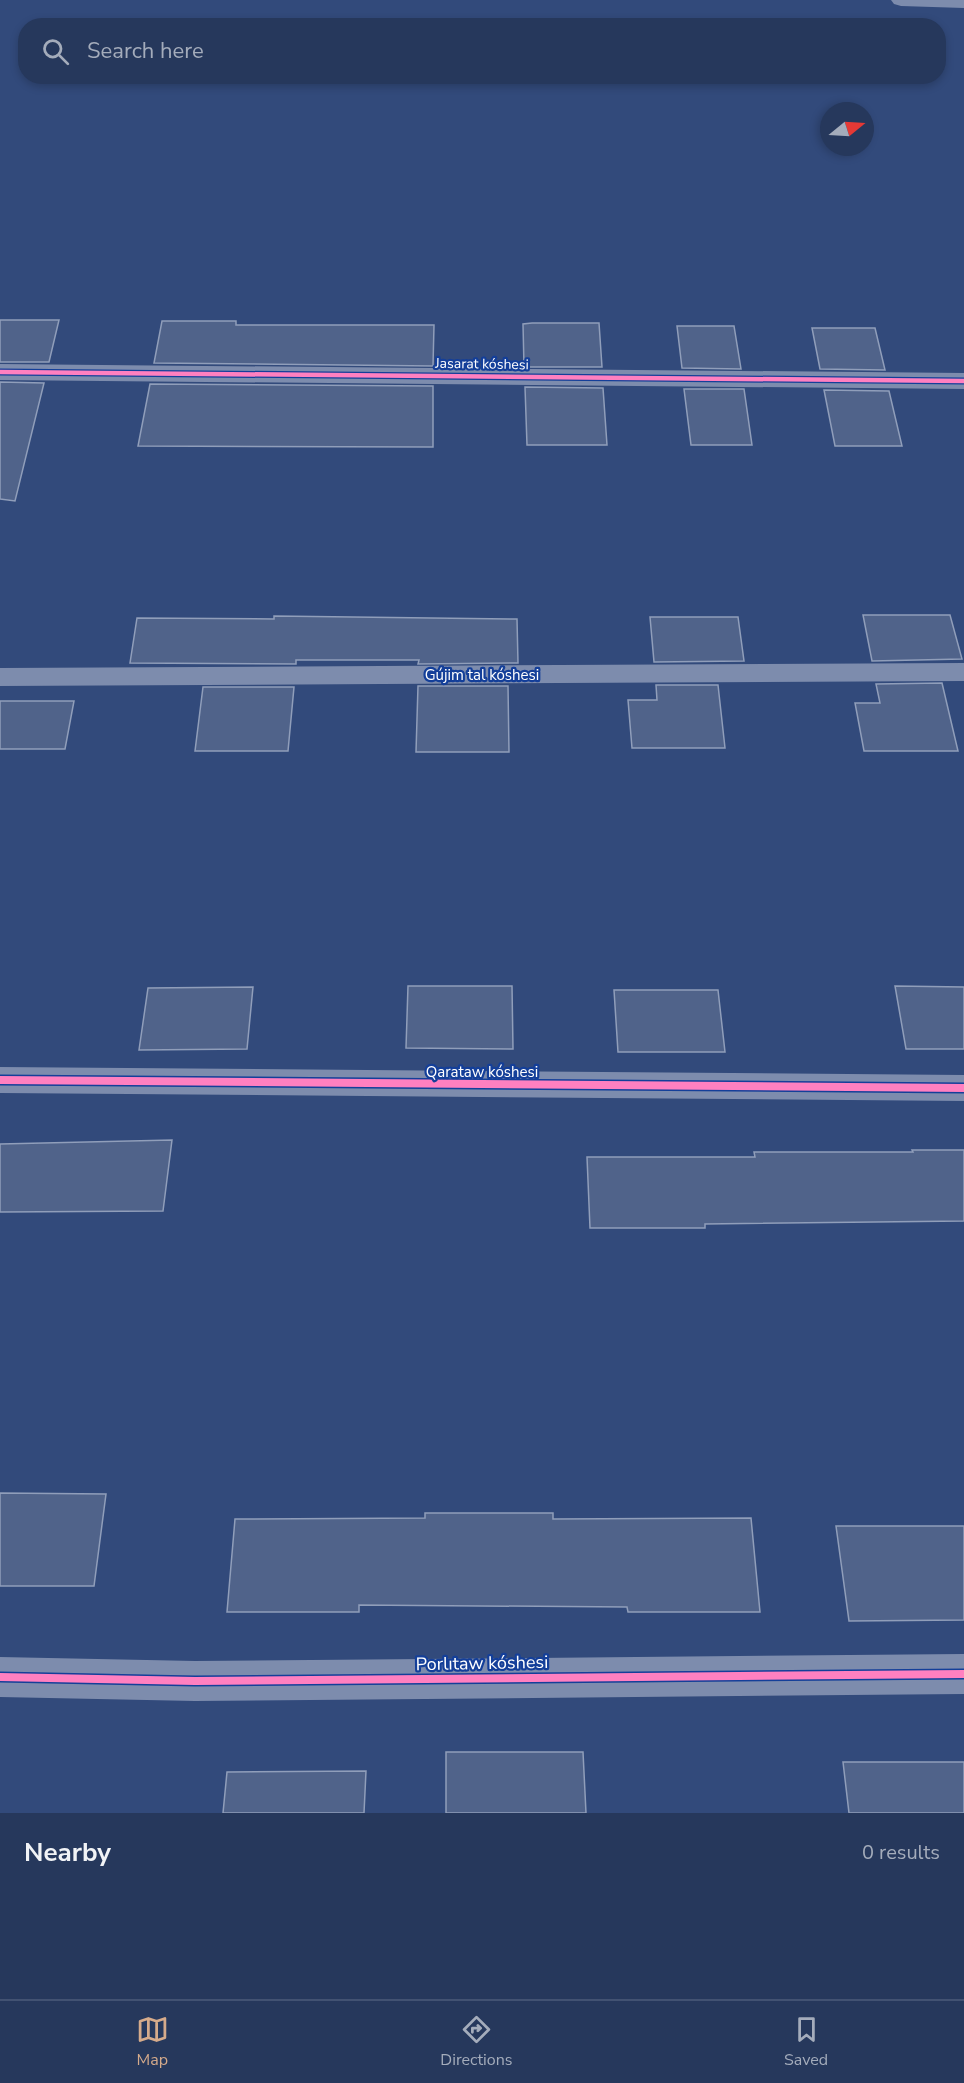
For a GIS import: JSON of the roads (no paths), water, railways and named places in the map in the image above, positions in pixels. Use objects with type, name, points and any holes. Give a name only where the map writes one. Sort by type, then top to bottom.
[{"type":"street","points":[[902,0],[964,2]]},
{"type":"street","name":"Jasarat kóshesi","points":[[0,372],[964,381]]},
{"type":"street","name":"Gújim tal kóshesi","points":[[0,678],[964,672]]},
{"type":"street","name":"Qarataw kóshesi","points":[[0,1080],[964,1088]]},
{"type":"street","name":"Porlıtaw kóshesi","points":[[0,1677],[207,1681],[964,1674]]}]
